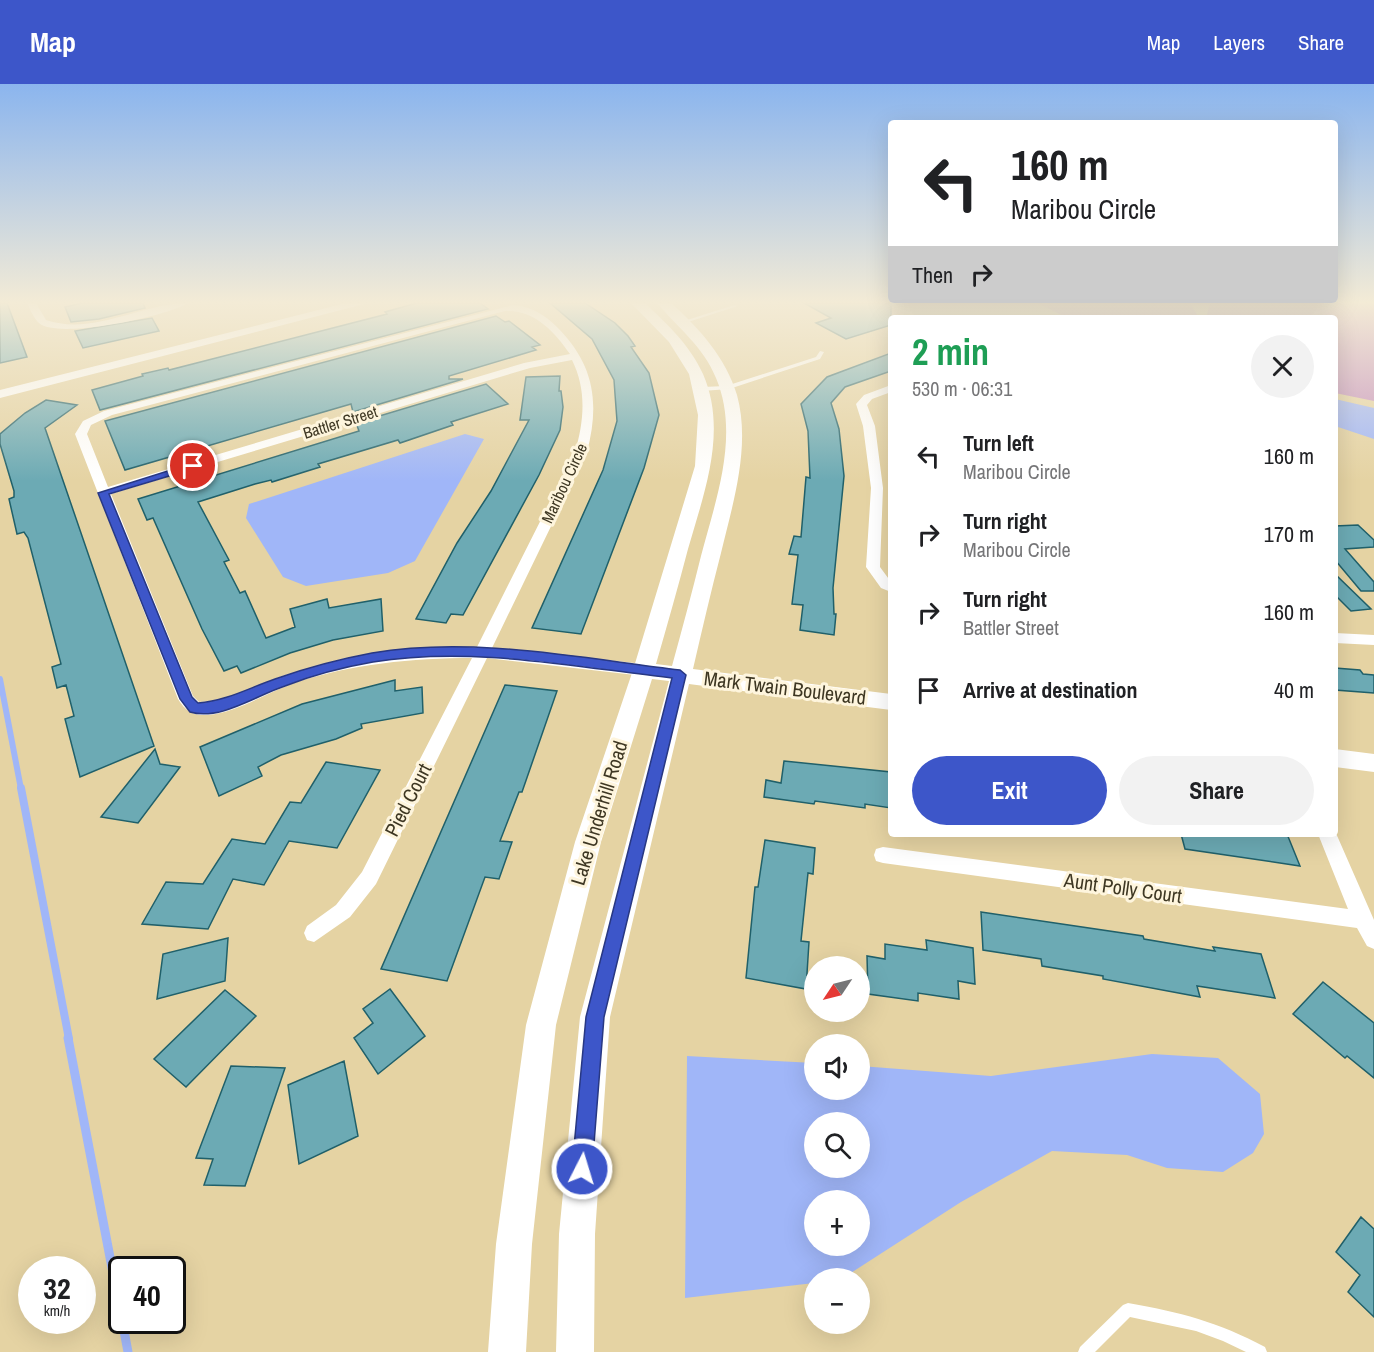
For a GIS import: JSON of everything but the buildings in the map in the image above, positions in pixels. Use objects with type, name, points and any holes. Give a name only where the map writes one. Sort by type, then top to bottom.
[{"type":"street","points":[[0,394],[127,362]]},
{"type":"street","name":"Maribou Circle","points":[[301,362],[108,413],[92,419],[81,431],[103,493],[186,699],[195,708],[218,707],[300,675],[372,658],[413,652],[482,652],[680,675]]},
{"type":"street","name":"Battler Street","points":[[103,493],[543,362]]},
{"type":"street","name":"Maribou Circle","points":[[482,652],[584,442],[589,399],[586,377],[580,362]]},
{"type":"street","name":"Lake Underhill Road","points":[[575,1352],[577,1234],[595,1017],[729,483],[734,430],[715,388],[700,380],[690,362]]},
{"type":"street","name":"Lake Underhill Road","points":[[507,1352],[514,1244],[541,1025],[588,842],[644,670],[703,466],[707,423],[715,388],[725,378],[715,362]]},
{"type":"street","points":[[888,389],[868,397],[861,404],[869,426],[877,488],[873,567],[888,586]]},
{"type":"street","points":[[877,488],[888,490]]},
{"type":"street","points":[[1338,638],[1374,640]]},
{"type":"street","name":"Pied Court","points":[[314,933],[343,911],[369,878],[482,652]]},
{"type":"street","name":"Mark Twain Boulevard","points":[[680,675],[888,702]]},
{"type":"street","points":[[1338,758],[1374,763]]},
{"type":"street","points":[[1328,837],[1363,920],[1374,939]]},
{"type":"street","name":"Aunt Polly Court","points":[[883,855],[1363,920]]},
{"type":"lane","points":[[715,388],[801,362]]},
{"type":"lane","points":[[1085,1352],[1128,1310],[1193,1321],[1260,1352]]},
{"type":"shaded area","points":[[1338,362],[1374,362],[1374,401],[1338,394]]},
{"type":"water","points":[[1338,400],[1374,408],[1374,439],[1338,427]]},
{"type":"water","points":[[465,434],[484,439],[415,561],[388,573],[306,586],[283,577],[246,518],[249,504]]},
{"type":"water","points":[[1152,1054],[1218,1058],[1260,1094],[1264,1134],[1253,1153],[1223,1172],[1167,1168],[1127,1155],[1052,1151],[961,1202],[859,1268],[804,1268],[804,1284],[685,1298],[687,1056],[804,1062],[804,1100],[870,1100],[870,1067],[991,1076]]},
{"type":"waterway","points":[[0,679],[21,789]]},
{"type":"waterway","points":[[21,788],[69,1039]]},
{"type":"waterway","points":[[68,1038],[128,1352]]},
{"type":"route","points":[[193,466],[103,493],[186,699],[195,708],[201,710],[218,707],[261,689],[323,669],[413,652],[482,652],[680,675],[595,1017],[582,1169]]}]
